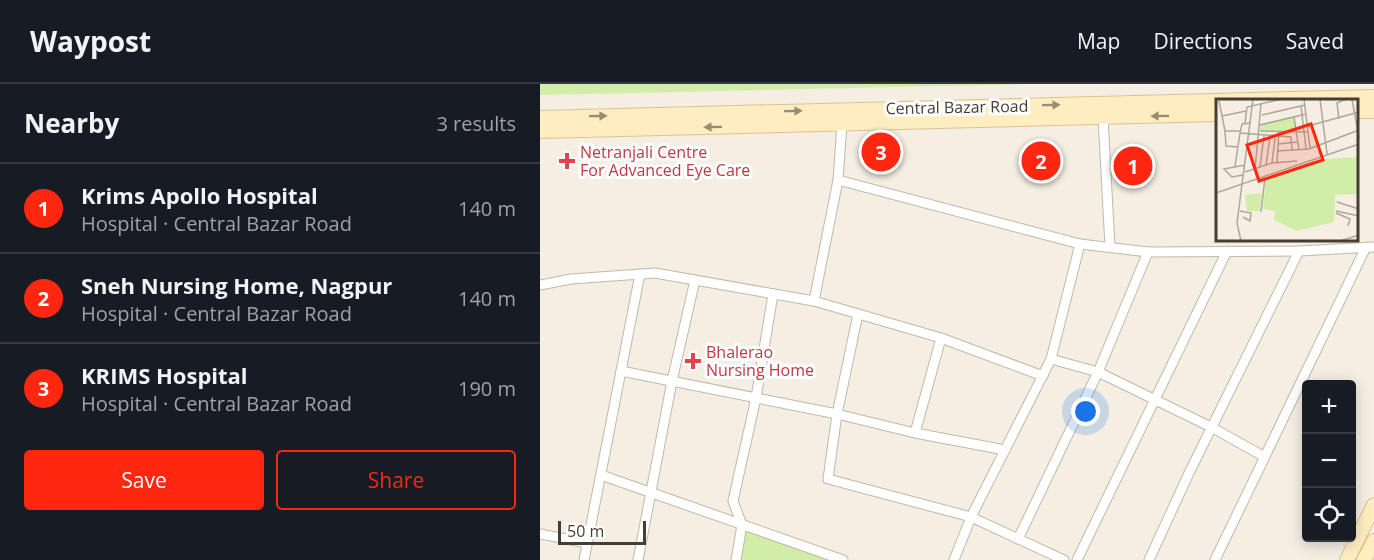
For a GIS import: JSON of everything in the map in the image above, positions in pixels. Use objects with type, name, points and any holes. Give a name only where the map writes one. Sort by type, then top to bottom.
[{"type":"main road","name":"Central Bazar Road","points":[[1295,99],[1374,97]]},
{"type":"main road","name":"Central Bazar Road","points":[[540,118],[1216,101]]},
{"type":"main road","name":"Central Bazar Road","points":[[540,131],[1216,114]]},
{"type":"main road","points":[[1347,560],[1374,505]]},
{"type":"main road","points":[[1364,560],[1374,541]]},
{"type":"street","points":[[1103,117],[1110,247]]},
{"type":"street","points":[[814,301],[838,180],[842,124]]},
{"type":"street","points":[[838,180],[1080,244],[1148,252],[1299,251],[1370,247],[1215,560]]},
{"type":"street","points":[[954,560],[971,517],[1051,359],[1080,244]]},
{"type":"street","points":[[1077,560],[1227,251]]},
{"type":"street","points":[[1149,560],[1211,428],[1299,251]]},
{"type":"street","points":[[1018,539],[1098,372],[1148,252]]},
{"type":"street","points":[[540,285],[571,279],[655,273],[814,301],[941,338],[1042,376]]},
{"type":"street","points":[[584,560],[640,274]]},
{"type":"street","points":[[638,560],[672,381],[695,280]]},
{"type":"street","points":[[736,560],[742,525],[733,501],[756,398],[773,294]]},
{"type":"street","points":[[858,314],[837,414],[828,479],[971,517],[1064,560]]},
{"type":"street","points":[[915,433],[941,338]]},
{"type":"street","points":[[1051,359],[1098,372],[1265,457]]},
{"type":"street","points":[[621,371],[1005,450]]},
{"type":"street","points":[[601,475],[843,560]]},
{"type":"street","points":[[540,534],[587,543]]},
{"type":"green space","points":[[540,84],[1025,84],[540,95]]},
{"type":"green space","points":[[742,525],[843,560],[736,560]]},
{"type":"place","name":"KRIMS Hospital","points":[[881,152]]},
{"type":"place","name":"Netranjali Centre For Advanced Eye Care","points":[[567,161]]},
{"type":"place","name":"Sneh Nursing Home, Nagpur","points":[[1041,161]]},
{"type":"place","name":"Krims Apollo Hospital","points":[[1133,166]]},
{"type":"place","name":"Bhalerao Nursing Home","points":[[693,361]]}]
